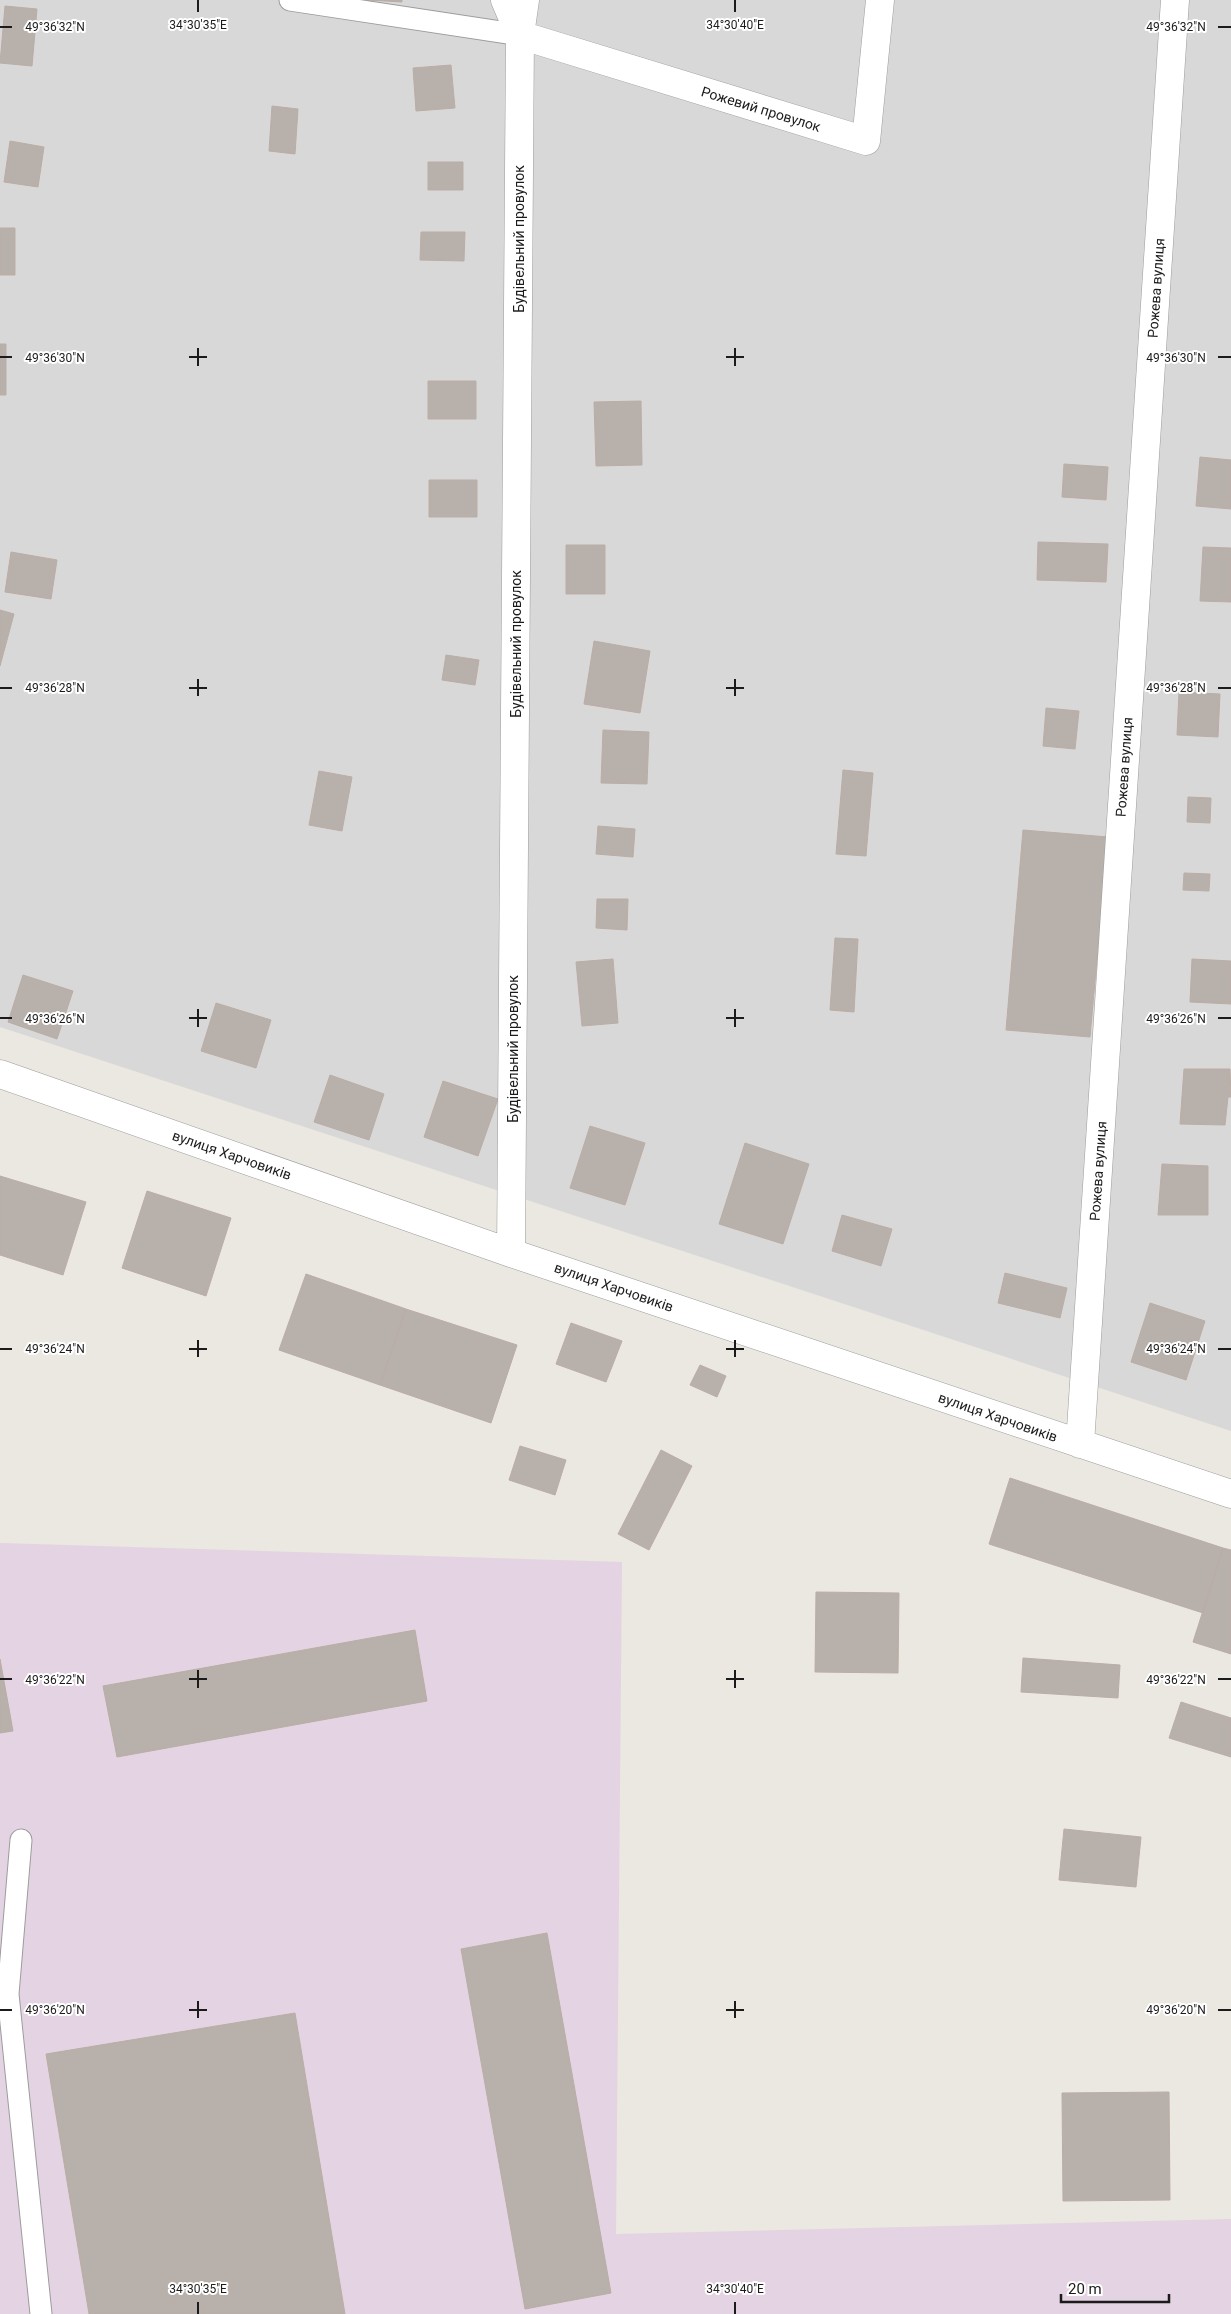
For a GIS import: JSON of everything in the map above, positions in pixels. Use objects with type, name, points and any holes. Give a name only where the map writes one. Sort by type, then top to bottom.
[{"type":"street","name":"Будівельний провулок","points":[[505,0],[520,35]]},
{"type":"street","name":"Будівельний провулок","points":[[511,1253],[520,35],[525,0]]},
{"type":"street","name":"Рожевий провулок","points":[[520,35],[866,141],[880,0]]},
{"type":"street","name":"Рожева вулиця","points":[[1080,1444],[1175,0]]},
{"type":"street","name":"вулиця Харчовиків","points":[[0,1074],[511,1253],[1231,1494]]},
{"type":"lane","points":[[290,0],[520,35]]},
{"type":"lane","points":[[21,1840],[8,1994],[41,2314]]},
{"type":"shaded area","points":[[0,0],[1231,0],[1231,1431],[0,1027]]},
{"type":"shaded area","points":[[0,1543],[622,1562],[616,2234],[1231,2219],[1231,2314],[0,2314]]},
{"type":"building","points":[[368,0],[402,0],[402,2]]},
{"type":"building","points":[[5,6],[37,9],[32,66],[0,63]]},
{"type":"building","points":[[451,65],[455,108],[416,111],[413,68]]},
{"type":"building","points":[[272,106],[298,109],[295,154],[269,151]]},
{"type":"building","points":[[10,141],[44,147],[38,187],[4,182]]},
{"type":"building","points":[[428,162],[463,162],[463,190],[428,190]]},
{"type":"building","points":[[0,228],[15,228],[15,275],[0,275]]},
{"type":"building","points":[[421,232],[465,232],[464,261],[420,260]]},
{"type":"building","points":[[0,344],[6,344],[6,395],[0,395]]},
{"type":"building","points":[[428,381],[476,381],[476,419],[428,419]]},
{"type":"building","points":[[641,401],[642,465],[596,466],[594,402]]},
{"type":"building","points":[[1200,457],[1231,460],[1231,509],[1196,506]]},
{"type":"building","points":[[1064,464],[1108,467],[1106,500],[1062,497]]},
{"type":"building","points":[[429,480],[477,480],[477,517],[429,517]]},
{"type":"building","points":[[1038,542],[1108,544],[1106,582],[1037,580]]},
{"type":"building","points":[[566,545],[605,545],[605,594],[566,594]]},
{"type":"building","points":[[1203,547],[1231,548],[1231,602],[1200,601]]},
{"type":"building","points":[[11,552],[57,560],[51,599],[5,592]]},
{"type":"building","points":[[0,610],[14,614],[0,666]]},
{"type":"building","points":[[594,641],[650,651],[640,713],[584,704]]},
{"type":"building","points":[[446,655],[479,660],[475,685],[442,680]]},
{"type":"building","points":[[1179,692],[1220,694],[1218,737],[1177,735]]},
{"type":"building","points":[[1046,708],[1079,711],[1075,749],[1043,746]]},
{"type":"building","points":[[603,730],[649,732],[647,784],[601,783]]},
{"type":"building","points":[[843,770],[873,773],[866,856],[836,854]]},
{"type":"building","points":[[319,771],[352,777],[342,831],[309,825]]},
{"type":"building","points":[[1188,797],[1211,798],[1210,823],[1187,822]]},
{"type":"building","points":[[598,826],[635,829],[633,857],[596,854]]},
{"type":"building","points":[[1023,830],[1108,837],[1090,1037],[1006,1030]]},
{"type":"building","points":[[1184,873],[1210,874],[1209,891],[1183,890]]},
{"type":"building","points":[[597,899],[628,899],[627,930],[596,928]]},
{"type":"building","points":[[835,938],[858,939],[854,1012],[830,1010]]},
{"type":"building","points":[[613,959],[618,1023],[582,1026],[576,962]]},
{"type":"building","points":[[1192,959],[1231,961],[1231,1004],[1190,1002]]},
{"type":"building","points":[[23,975],[73,991],[57,1039],[8,1022]]},
{"type":"building","points":[[216,1003],[271,1020],[256,1068],[201,1051]]},
{"type":"building","points":[[1184,1069],[1230,1069],[1231,1097],[1228,1097],[1225,1125],[1180,1124]]},
{"type":"building","points":[[330,1075],[384,1094],[369,1140],[314,1122]]},
{"type":"building","points":[[443,1081],[498,1099],[478,1156],[424,1137]]},
{"type":"building","points":[[590,1126],[645,1143],[625,1205],[570,1188]]},
{"type":"building","points":[[745,1143],[809,1164],[783,1244],[719,1224]]},
{"type":"building","points":[[1162,1164],[1208,1166],[1208,1215],[1158,1215]]},
{"type":"building","points":[[0,1176],[86,1202],[63,1275],[0,1255]]},
{"type":"building","points":[[147,1191],[231,1218],[206,1296],[122,1268]]},
{"type":"building","points":[[842,1215],[892,1229],[881,1266],[832,1251]]},
{"type":"building","points":[[1005,1273],[1067,1288],[1060,1318],[998,1303]]},
{"type":"building","points":[[306,1274],[406,1309],[380,1385],[279,1350]]},
{"type":"building","points":[[1150,1303],[1205,1321],[1186,1380],[1131,1362]]},
{"type":"building","points":[[406,1309],[517,1345],[491,1423],[380,1385]]},
{"type":"building","points":[[571,1323],[622,1341],[606,1382],[556,1364]]},
{"type":"building","points":[[700,1365],[726,1376],[717,1397],[690,1385]]},
{"type":"building","points":[[520,1446],[566,1460],[555,1495],[509,1480]]},
{"type":"building","points":[[661,1450],[692,1466],[649,1550],[618,1534]]},
{"type":"building","points":[[1010,1478],[1223,1548],[1203,1613],[989,1544]]},
{"type":"building","points":[[1223,1548],[1231,1550],[1231,1654],[1193,1642]]},
{"type":"building","points":[[816,1592],[899,1593],[898,1673],[815,1672]]},
{"type":"building","points":[[415,1630],[427,1701],[117,1757],[103,1686]]},
{"type":"building","points":[[1023,1658],[1120,1665],[1118,1698],[1021,1692]]},
{"type":"building","points":[[0,1659],[13,1731],[0,1733]]},
{"type":"building","points":[[1181,1702],[1231,1718],[1231,1757],[1169,1738]]},
{"type":"building","points":[[1064,1829],[1141,1837],[1136,1887],[1059,1880]]},
{"type":"building","points":[[547,1933],[611,2293],[525,2309],[461,1949]]},
{"type":"building","points":[[295,2013],[345,2314],[89,2314],[46,2054]]},
{"type":"building","points":[[1169,2092],[1170,2200],[1063,2201],[1062,2093]]}]
